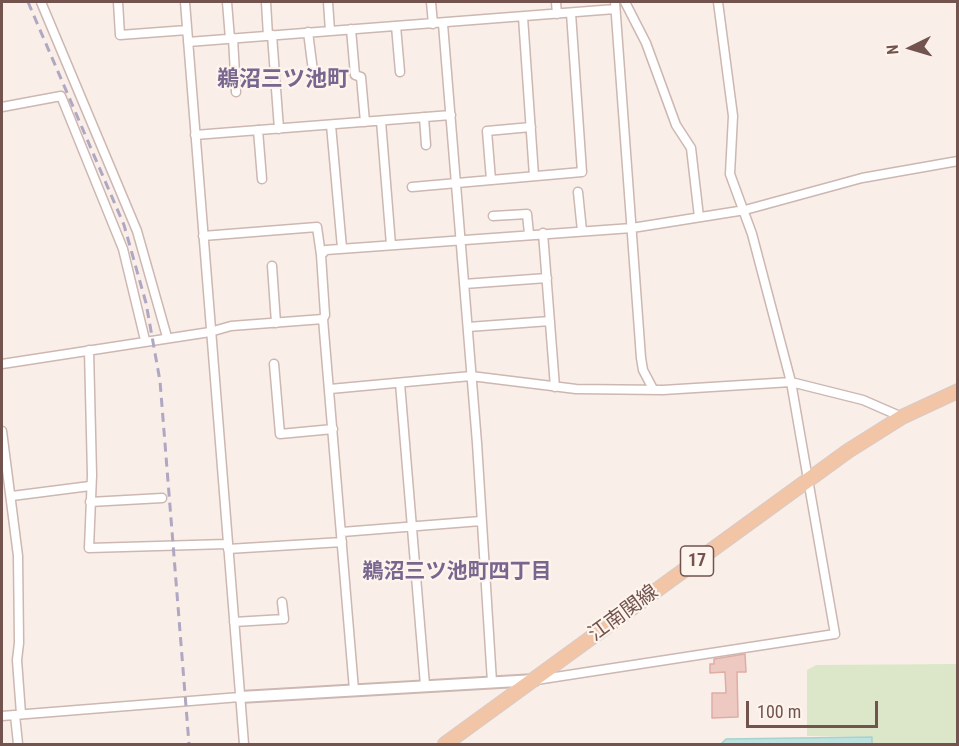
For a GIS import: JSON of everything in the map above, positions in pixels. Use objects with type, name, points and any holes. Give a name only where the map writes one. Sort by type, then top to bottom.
[{"type":"main road","name":"江南関線","points":[[445,744],[809,480],[902,417],[957,391]]},
{"type":"street","points":[[41,2],[133,220],[167,337]]},
{"type":"street","points":[[118,2],[120,36],[187,30]]},
{"type":"street","points":[[185,2],[244,744]]},
{"type":"street","points":[[227,2],[236,92]]},
{"type":"street","points":[[266,2],[279,129]]},
{"type":"street","points":[[328,2],[330,31]]},
{"type":"street","points":[[431,2],[438,24],[451,116],[492,682]]},
{"type":"street","points":[[556,2],[557,14]]},
{"type":"street","points":[[626,2],[646,43],[676,125],[691,147],[699,217]]},
{"type":"street","points":[[2,716],[240,697],[535,680],[835,634],[791,382],[745,210],[730,174],[733,116],[718,2]]},
{"type":"street","points":[[188,42],[571,13],[615,5],[641,358],[643,370],[653,389]]},
{"type":"street","points":[[412,187],[582,172],[571,13]]},
{"type":"street","points":[[523,17],[534,176]]},
{"type":"street","points":[[396,26],[400,72]]},
{"type":"street","points":[[351,29],[355,75],[361,77],[365,122]]},
{"type":"street","points":[[308,32],[313,71]]},
{"type":"street","points":[[2,107],[62,96],[123,249],[145,340]]},
{"type":"street","points":[[195,135],[451,116]]},
{"type":"street","points":[[424,117],[426,145]]},
{"type":"street","points":[[381,121],[391,245]]},
{"type":"street","points":[[332,124],[342,248]]},
{"type":"street","points":[[491,180],[487,131],[531,127]]},
{"type":"street","points":[[258,130],[262,179]]},
{"type":"street","points":[[321,255],[326,250],[342,248],[632,228],[745,210],[862,178],[957,161]]},
{"type":"street","points":[[578,192],[582,231]]},
{"type":"street","points":[[493,216],[526,214],[529,234]]},
{"type":"street","points":[[202,236],[317,227],[354,690]]},
{"type":"street","points":[[543,233],[555,387]]},
{"type":"street","points":[[272,266],[276,323]]},
{"type":"street","points":[[464,284],[547,278]]},
{"type":"street","points":[[2,364],[145,340],[210,332],[231,326],[323,319]]},
{"type":"street","points":[[468,327],[550,321]]},
{"type":"street","points":[[89,350],[92,476],[89,548],[227,546],[342,537],[410,526],[481,521]]},
{"type":"street","points":[[274,364],[280,434],[333,429]]},
{"type":"street","points":[[330,389],[471,376],[555,387],[653,389],[791,382],[863,400],[902,417]]},
{"type":"street","points":[[400,383],[425,686]]},
{"type":"street","points":[[2,431],[18,556],[18,744]]},
{"type":"street","points":[[12,496],[90,486]]},
{"type":"street","points":[[90,502],[162,498]]},
{"type":"street","points":[[234,622],[284,619],[282,602]]},
{"type":"green space","points":[[957,664],[957,744],[872,744],[872,737],[807,736],[807,670],[816,665]]},
{"type":"water","points":[[872,737],[872,744],[721,744],[726,739]]},
{"type":"building","points":[[745,654],[746,672],[737,672],[738,717],[712,718],[712,693],[726,693],[725,672],[710,673],[710,664],[714,664],[714,659]]},
{"type":"railway","points":[[28,2],[124,225],[146,303],[160,381],[189,744]]},
{"type":"district","name":"鵜沼三ツ池町","points":[[283,80]]},
{"type":"district","name":"鵜沼三ツ池町四丁目","points":[[457,573]]}]
